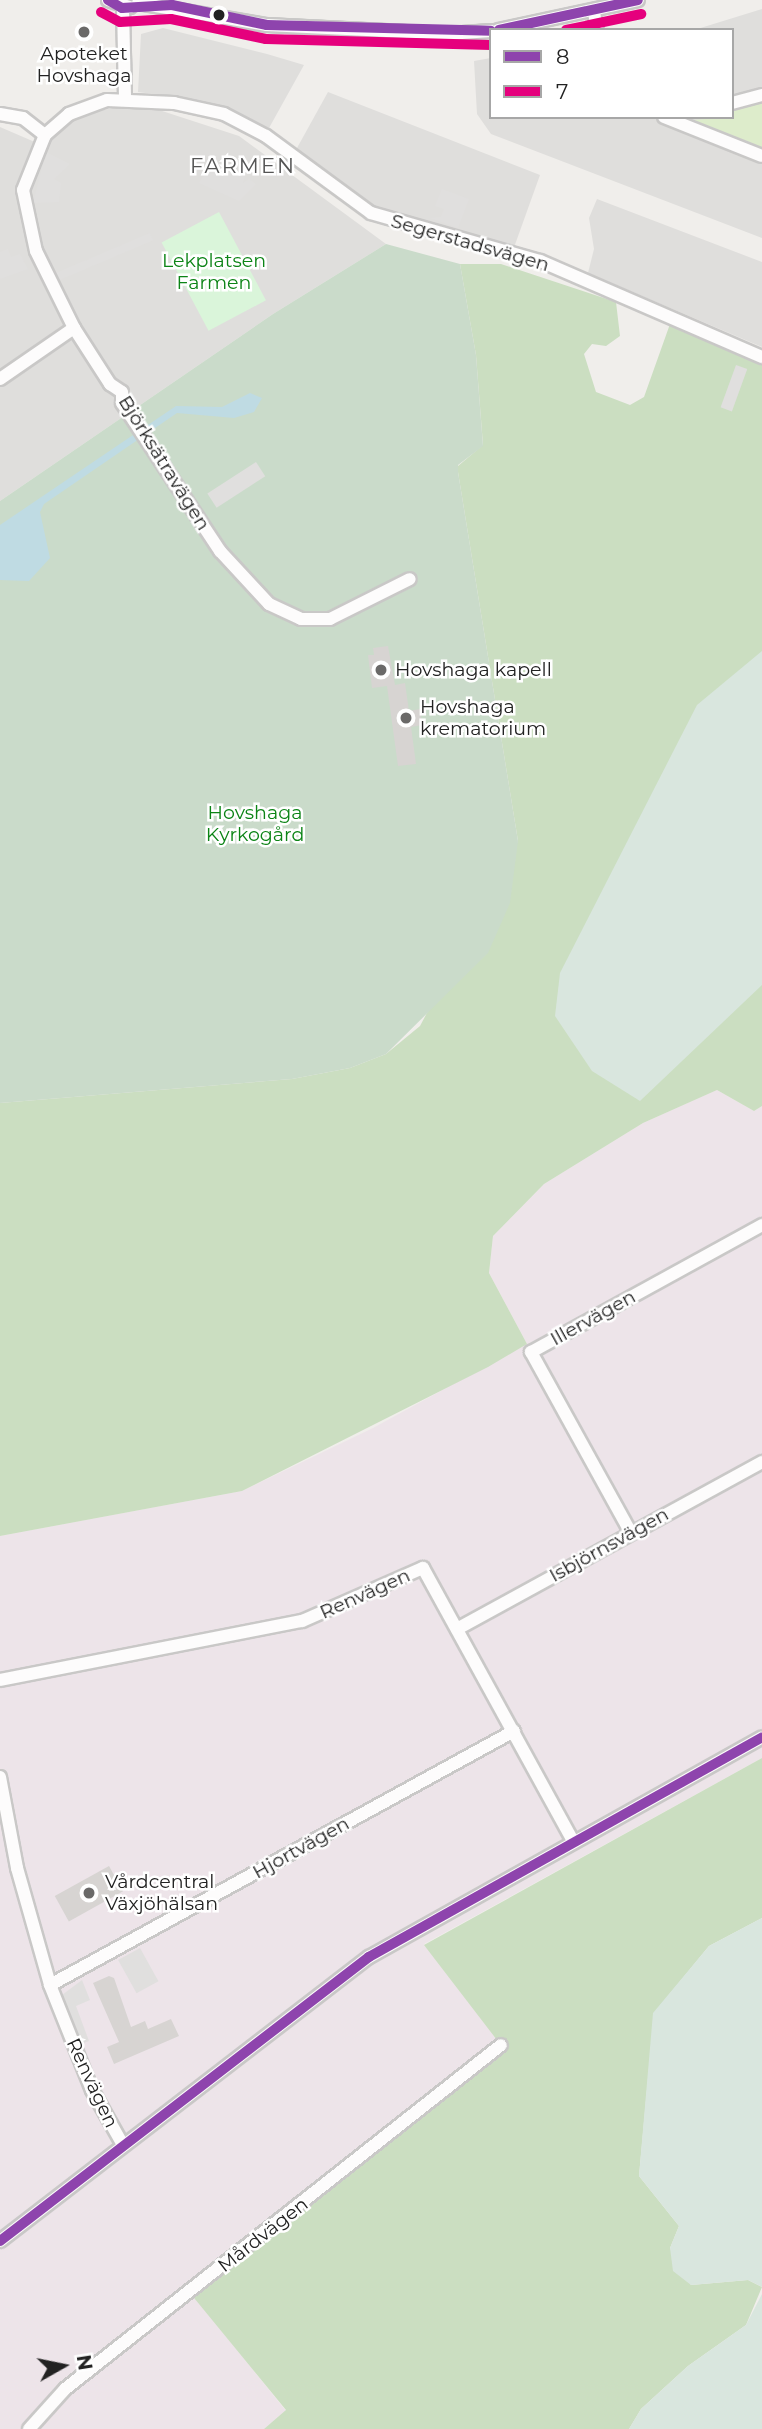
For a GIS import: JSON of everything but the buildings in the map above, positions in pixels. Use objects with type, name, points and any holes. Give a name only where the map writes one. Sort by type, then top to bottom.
[{"type":"street","points":[[108,0],[123,8],[139,2],[288,24],[447,34],[489,31]]},
{"type":"street","points":[[187,0],[288,24]]},
{"type":"street","points":[[509,28],[594,12],[638,0]]},
{"type":"street","points":[[123,8],[125,99]]},
{"type":"street","points":[[594,12],[597,28]]},
{"type":"street","points":[[734,102],[762,95]]},
{"type":"street","name":"Segerstadsvägen","points":[[46,135],[81,107],[125,99],[224,114],[267,136],[371,213],[540,261],[762,357]]},
{"type":"street","points":[[0,114],[23,118],[46,135]]},
{"type":"street","points":[[673,119],[762,156]]},
{"type":"street","name":"Björksätravägen","points":[[46,135],[28,170],[23,208],[36,251],[74,328],[110,384],[122,392],[122,403],[220,551],[269,604],[301,619],[330,618],[410,579]]},
{"type":"street","points":[[0,379],[74,328]]},
{"type":"street","name":"Illervägen","points":[[631,1533],[531,1352],[762,1225]]},
{"type":"street","name":"Isbjörnsvägen","points":[[457,1629],[762,1462]]},
{"type":"street","name":"Renvägen","points":[[0,1680],[302,1621],[423,1568],[573,1840]]},
{"type":"street","name":"Hjortvägen","points":[[50,1985],[514,1731]]},
{"type":"street","points":[[0,2241],[369,1958],[573,1840],[762,1737]]},
{"type":"street","name":"Renvägen","points":[[0,1776],[17,1868],[50,1985],[92,2090],[123,2145]]},
{"type":"street","name":"Mårdvägen","points":[[29,2429],[65,2389],[501,2045]]},
{"type":"shaded area","points":[[762,9],[762,238],[491,134],[477,114],[474,61],[489,58],[489,119],[734,119],[734,28],[700,28]]},
{"type":"shaded area","points":[[163,28],[304,65],[269,128],[190,99],[138,92],[141,34]]},
{"type":"shaded area","points":[[328,92],[540,175],[512,253],[371,213],[292,157]]},
{"type":"shaded area","points":[[117,107],[159,110],[239,136],[386,244],[273,314],[0,501],[0,127],[44,146],[81,115]]},
{"type":"shaded area","points":[[46,152],[70,164],[54,179],[61,183],[59,202],[33,203]]},
{"type":"shaded area","points":[[213,161],[245,176],[243,183],[249,179],[256,184],[239,201],[199,183]]},
{"type":"shaded area","points":[[442,189],[469,199],[458,228],[430,218],[441,217],[444,209],[435,206]]},
{"type":"shaded area","points":[[597,199],[762,262],[762,347],[588,273],[594,249],[589,218]]},
{"type":"shaded area","points":[[150,233],[153,240],[58,281],[55,273]]},
{"type":"shaded area","points":[[8,249],[11,257],[20,254],[28,269],[0,279],[0,252]]},
{"type":"shaded area","points":[[736,365],[747,369],[732,411],[721,407]]},
{"type":"shaded area","points":[[256,462],[265,476],[217,508],[207,494]]},
{"type":"shaded area","points":[[762,651],[762,985],[640,1101],[592,1071],[555,1016],[560,973],[697,705]]},
{"type":"shaded area","points":[[717,1090],[754,1111],[762,1106],[762,1758],[424,1944],[501,2045],[191,2293],[286,2411],[264,2429],[0,2429],[0,1536],[242,1491],[373,1428],[527,1344],[489,1273],[493,1236],[544,1184],[643,1123]]},
{"type":"shaded area","points":[[762,1918],[762,2287],[748,2280],[691,2285],[673,2271],[670,2248],[679,2226],[639,2176],[653,2013],[709,1946]]},
{"type":"shaded area","points":[[140,1948],[158,1981],[137,1993],[118,1960]]},
{"type":"shaded area","points":[[82,1980],[90,2000],[76,2006],[89,2041],[81,2044],[62,1995]]},
{"type":"shaded area","points":[[762,2294],[762,2429],[629,2429],[641,2409],[688,2366],[746,2325]]},
{"type":"green space","points":[[762,100],[762,151],[693,120],[734,119],[734,107]]},
{"type":"green space","name":"Lekplatsen Farmen","points":[[219,212],[266,300],[209,331],[162,243]]},
{"type":"green space","name":"Hovshaga Kyrkogård","points":[[386,244],[460,264],[476,355],[483,446],[458,465],[458,472],[518,841],[510,903],[488,953],[386,1054],[350,1068],[292,1079],[0,1103],[0,501],[273,314]]},
{"type":"green space","points":[[460,264],[501,264],[616,302],[620,336],[606,346],[592,344],[584,354],[596,392],[630,405],[644,397],[670,324],[762,362],[762,1106],[754,1111],[717,1090],[643,1123],[544,1184],[493,1236],[489,1273],[527,1344],[488,1367],[242,1491],[0,1536],[0,1103],[292,1079],[350,1068],[386,1054],[420,1026],[518,841],[458,472],[458,466],[483,445],[476,355]]},
{"type":"green space","points":[[762,1758],[762,1918],[709,1946],[654,2013],[639,2176],[679,2226],[670,2248],[691,2285],[748,2280],[762,2287],[746,2325],[688,2366],[641,2409],[629,2429],[264,2429],[286,2410],[190,2293],[500,2044],[424,1945]]},
{"type":"water","points":[[250,393],[262,398],[254,412],[234,418],[177,413],[44,504],[40,512],[50,558],[29,581],[0,580],[0,525],[176,406],[222,407]]},
{"type":"transit line","name":"8","points":[[108,0],[122,8],[172,5],[267,25],[489,31]]},
{"type":"transit line","name":"8","points":[[508,28],[638,0]]},
{"type":"transit line","name":"7","points":[[101,12],[120,22],[171,19],[266,39],[489,45]]},
{"type":"transit line","name":"7","points":[[575,28],[641,14]]},
{"type":"transit line","name":"8","points":[[0,2241],[369,1957],[762,1737]]},
{"type":"place","name":"Apoteket Hovshaga","points":[[84,32]]},
{"type":"place","name":"Hovshaga kapell","points":[[381,670]]},
{"type":"place","name":"Hovshaga krematorium","points":[[406,718]]},
{"type":"place","name":"Vårdcentral Växjöhälsan","points":[[89,1893]]},
{"type":"district","name":"FARMEN","points":[[243,166]]}]
